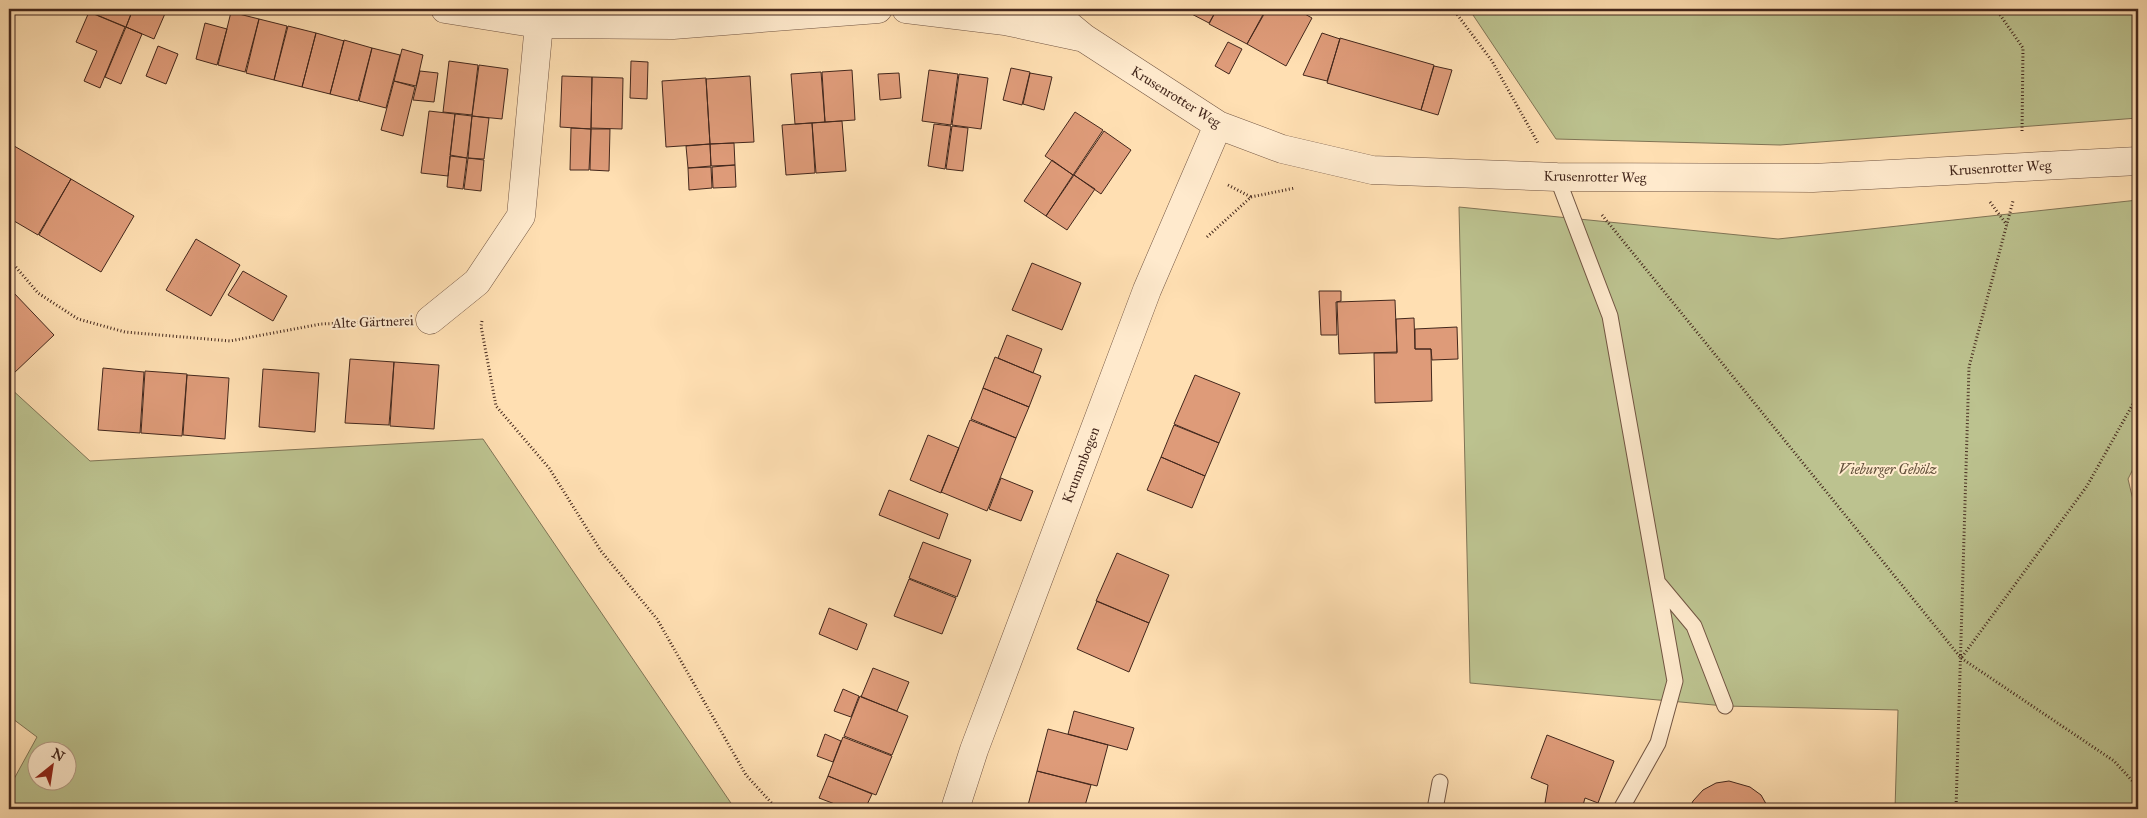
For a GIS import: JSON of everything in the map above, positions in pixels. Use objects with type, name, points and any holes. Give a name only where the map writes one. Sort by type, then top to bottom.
[{"type":"street","points":[[445,9],[539,24],[673,24],[878,9]]},
{"type":"street","name":"Krusenrotter Weg","points":[[906,9],[1004,21],[1084,38]]},
{"type":"street","name":"Krusenrotter Weg","points":[[1050,9],[1084,38],[1218,125],[1282,149],[1372,170],[1564,177],[1814,178],[2138,161]]},
{"type":"street","name":"Alte Gärtnerei","points":[[430,320],[477,282],[521,216],[539,24]]},
{"type":"street","name":"Krummbogen","points":[[955,809],[974,750],[1144,297],[1218,125]]},
{"type":"lane","points":[[1564,177],[1610,316],[1675,681],[1658,743],[1621,809]]},
{"type":"lane","points":[[1658,583],[1694,626],[1725,706]]},
{"type":"lane","points":[[1435,809],[1440,782]]},
{"type":"path","points":[[1453,9],[1492,61],[1564,177],[1962,658],[2114,761],[2138,787]]},
{"type":"path","points":[[1956,809],[1962,658],[1969,367],[2022,167],[2023,48],[1996,9]]},
{"type":"path","points":[[1206,237],[1251,198],[1298,187]]},
{"type":"path","name":"Alte Gärtnerei","points":[[9,259],[38,293],[78,319],[125,332],[230,341],[321,324],[430,320]]},
{"type":"path","points":[[483,317],[481,326],[496,406],[549,468],[601,551],[658,619],[746,776],[777,809]]},
{"type":"path","points":[[1962,658],[2087,486],[2138,396]]},
{"type":"green space","points":[[1469,9],[2138,9],[2138,118],[1780,145],[1556,139]]},
{"type":"green space","name":"Vieburger Gehölz","points":[[2138,200],[2138,459],[2128,479],[2138,521],[2138,809],[1895,809],[1898,710],[1725,706],[1470,683],[1459,207],[1778,239]]},
{"type":"green space","points":[[9,387],[90,461],[483,439],[735,809],[9,809],[9,788],[28,753],[28,790],[78,790],[78,740],[35,740],[37,737],[9,716]]},
{"type":"building","points":[[100,9],[133,9],[126,27],[97,15]]},
{"type":"building","points":[[133,9],[167,9],[154,39],[126,27]]},
{"type":"building","points":[[1182,9],[1217,9],[1209,23]]},
{"type":"building","points":[[1217,9],[1266,9],[1247,44],[1209,24]]},
{"type":"building","points":[[1267,9],[1296,9],[1312,18],[1286,66],[1247,44]]},
{"type":"building","points":[[89,12],[125,27],[100,88],[84,81],[97,51],[76,42]]},
{"type":"building","points":[[231,12],[259,19],[245,72],[218,65]]},
{"type":"building","points":[[259,19],[287,26],[274,80],[246,73]]},
{"type":"building","points":[[205,23],[227,29],[217,65],[196,59]]},
{"type":"building","points":[[288,26],[316,33],[302,87],[274,80]]},
{"type":"building","points":[[126,27],[142,34],[121,84],[105,77]]},
{"type":"building","points":[[316,33],[344,41],[330,94],[302,87]]},
{"type":"building","points":[[1322,33],[1340,39],[1327,81],[1303,75]]},
{"type":"building","points":[[1340,38],[1434,65],[1421,110],[1327,83]]},
{"type":"building","points":[[344,40],[372,48],[358,101],[330,94]]},
{"type":"building","points":[[1228,42],[1242,49],[1229,74],[1215,66]]},
{"type":"building","points":[[158,46],[178,54],[166,84],[146,76]]},
{"type":"building","points":[[372,48],[400,55],[386,108],[359,101]]},
{"type":"building","points":[[402,49],[423,55],[416,86],[394,81]]},
{"type":"building","points":[[449,61],[478,65],[472,115],[443,112]]},
{"type":"building","points":[[631,61],[648,62],[647,99],[630,98]]},
{"type":"building","points":[[479,65],[508,69],[502,119],[472,116]]},
{"type":"building","points":[[1434,66],[1452,70],[1438,115],[1421,110]]},
{"type":"building","points":[[1011,68],[1030,72],[1022,105],[1003,100]]},
{"type":"building","points":[[852,70],[855,120],[825,122],[822,72]]},
{"type":"building","points":[[929,70],[958,74],[951,125],[922,121]]},
{"type":"building","points":[[420,71],[438,73],[434,102],[413,100]]},
{"type":"building","points":[[821,72],[825,122],[795,124],[791,74]]},
{"type":"building","points":[[899,73],[901,98],[880,100],[878,74]]},
{"type":"building","points":[[1030,73],[1052,77],[1044,110],[1023,104]]},
{"type":"building","points":[[959,74],[988,78],[981,129],[952,125]]},
{"type":"building","points":[[562,76],[592,77],[591,129],[560,127]]},
{"type":"building","points":[[750,76],[754,142],[710,144],[706,79]]},
{"type":"building","points":[[592,77],[623,78],[622,129],[591,128]]},
{"type":"building","points":[[706,78],[710,144],[666,147],[662,81]]},
{"type":"building","points":[[394,81],[415,87],[403,136],[381,130]]},
{"type":"building","points":[[429,111],[455,114],[448,176],[421,173]]},
{"type":"building","points":[[1075,112],[1103,130],[1073,175],[1045,156]]},
{"type":"building","points":[[455,114],[472,116],[467,158],[450,155]]},
{"type":"building","points":[[472,116],[489,118],[484,159],[468,158]]},
{"type":"building","points":[[842,121],[846,171],[816,173],[812,123]]},
{"type":"building","points":[[812,123],[815,173],[786,175],[782,125]]},
{"type":"building","points":[[934,124],[951,126],[945,169],[928,166]]},
{"type":"building","points":[[952,126],[968,128],[963,171],[946,169]]},
{"type":"building","points":[[571,128],[591,129],[589,170],[570,170]]},
{"type":"building","points":[[591,129],[610,129],[609,171],[590,170]]},
{"type":"building","points":[[1104,131],[1131,150],[1101,194],[1074,175]]},
{"type":"building","points":[[9,143],[71,179],[38,235],[9,218]]},
{"type":"building","points":[[734,143],[735,165],[711,166],[710,144]]},
{"type":"building","points":[[710,144],[711,166],[688,168],[686,146]]},
{"type":"building","points":[[450,156],[467,158],[463,189],[447,187]]},
{"type":"building","points":[[468,158],[484,160],[481,191],[464,189]]},
{"type":"building","points":[[1052,160],[1073,175],[1046,216],[1024,201]]},
{"type":"building","points":[[735,165],[736,187],[713,188],[712,167]]},
{"type":"building","points":[[711,167],[712,188],[689,190],[688,168]]},
{"type":"building","points":[[1074,175],[1095,189],[1067,230],[1046,216]]},
{"type":"building","points":[[71,179],[134,216],[101,272],[39,235]]},
{"type":"building","points":[[196,239],[240,265],[211,316],[166,290]]},
{"type":"building","points":[[1032,263],[1081,283],[1062,330],[1012,310]]},
{"type":"building","points":[[243,271],[287,296],[273,321],[228,295]]},
{"type":"building","points":[[1319,291],[1341,291],[1341,301],[1336,302],[1337,335],[1321,335]]},
{"type":"building","points":[[13,292],[54,335],[13,374],[9,369],[9,296]]},
{"type":"building","points":[[1395,300],[1397,352],[1339,354],[1337,302]]},
{"type":"building","points":[[1414,318],[1415,349],[1431,349],[1432,401],[1375,403],[1374,353],[1397,353],[1396,319]]},
{"type":"building","points":[[1457,327],[1458,359],[1432,360],[1431,349],[1415,349],[1415,329]]},
{"type":"building","points":[[1007,335],[1042,349],[1033,373],[998,358]]},
{"type":"building","points":[[995,357],[1041,376],[1029,407],[983,388]]},
{"type":"building","points":[[350,359],[394,362],[389,425],[345,423]]},
{"type":"building","points":[[394,362],[439,365],[434,429],[390,426]]},
{"type":"building","points":[[103,368],[144,372],[140,433],[98,430]]},
{"type":"building","points":[[263,369],[319,373],[315,432],[259,427]]},
{"type":"building","points":[[145,371],[187,374],[182,436],[141,433]]},
{"type":"building","points":[[187,375],[229,378],[225,439],[183,435]]},
{"type":"building","points":[[1195,375],[1240,393],[1219,443],[1174,424]]},
{"type":"building","points":[[983,388],[1029,407],[1016,438],[971,419]]},
{"type":"building","points":[[970,420],[1016,438],[987,511],[941,492]]},
{"type":"building","points":[[1174,425],[1219,443],[1205,476],[1161,457]]},
{"type":"building","points":[[928,435],[959,448],[941,493],[910,480]]},
{"type":"building","points":[[1161,457],[1205,476],[1192,508],[1147,490]]},
{"type":"building","points":[[1001,478],[1033,491],[1021,521],[989,509]]},
{"type":"building","points":[[889,490],[948,514],[939,539],[879,515]]},
{"type":"building","points":[[923,542],[971,560],[957,597],[909,578]]},
{"type":"building","points":[[1117,553],[1169,575],[1149,623],[1096,601]]},
{"type":"building","points":[[909,579],[956,598],[942,634],[894,616]]},
{"type":"building","points":[[1097,601],[1149,623],[1129,672],[1077,649]]},
{"type":"building","points":[[829,608],[867,624],[857,650],[819,634]]},
{"type":"building","points":[[873,668],[909,682],[897,711],[861,697]]},
{"type":"building","points":[[843,689],[859,696],[851,717],[834,711]]},
{"type":"building","points":[[860,696],[908,716],[892,755],[844,736]]},
{"type":"building","points":[[1074,711],[1134,728],[1127,750],[1068,734]]},
{"type":"building","points":[[1048,729],[1108,745],[1097,786],[1037,771]]},
{"type":"building","points":[[825,734],[841,741],[833,762],[817,756]]},
{"type":"building","points":[[1547,735],[1614,761],[1598,803],[1585,798],[1582,809],[1544,809],[1548,785],[1531,778]]},
{"type":"building","points":[[843,737],[892,756],[876,795],[828,776]]},
{"type":"building","points":[[1037,771],[1091,785],[1084,809],[1027,809]]},
{"type":"building","points":[[828,776],[872,794],[865,809],[848,809],[819,798]]},
{"type":"building","points":[[1729,781],[1750,787],[1761,795],[1769,809],[1689,809],[1693,801],[1703,790],[1716,783]]}]
